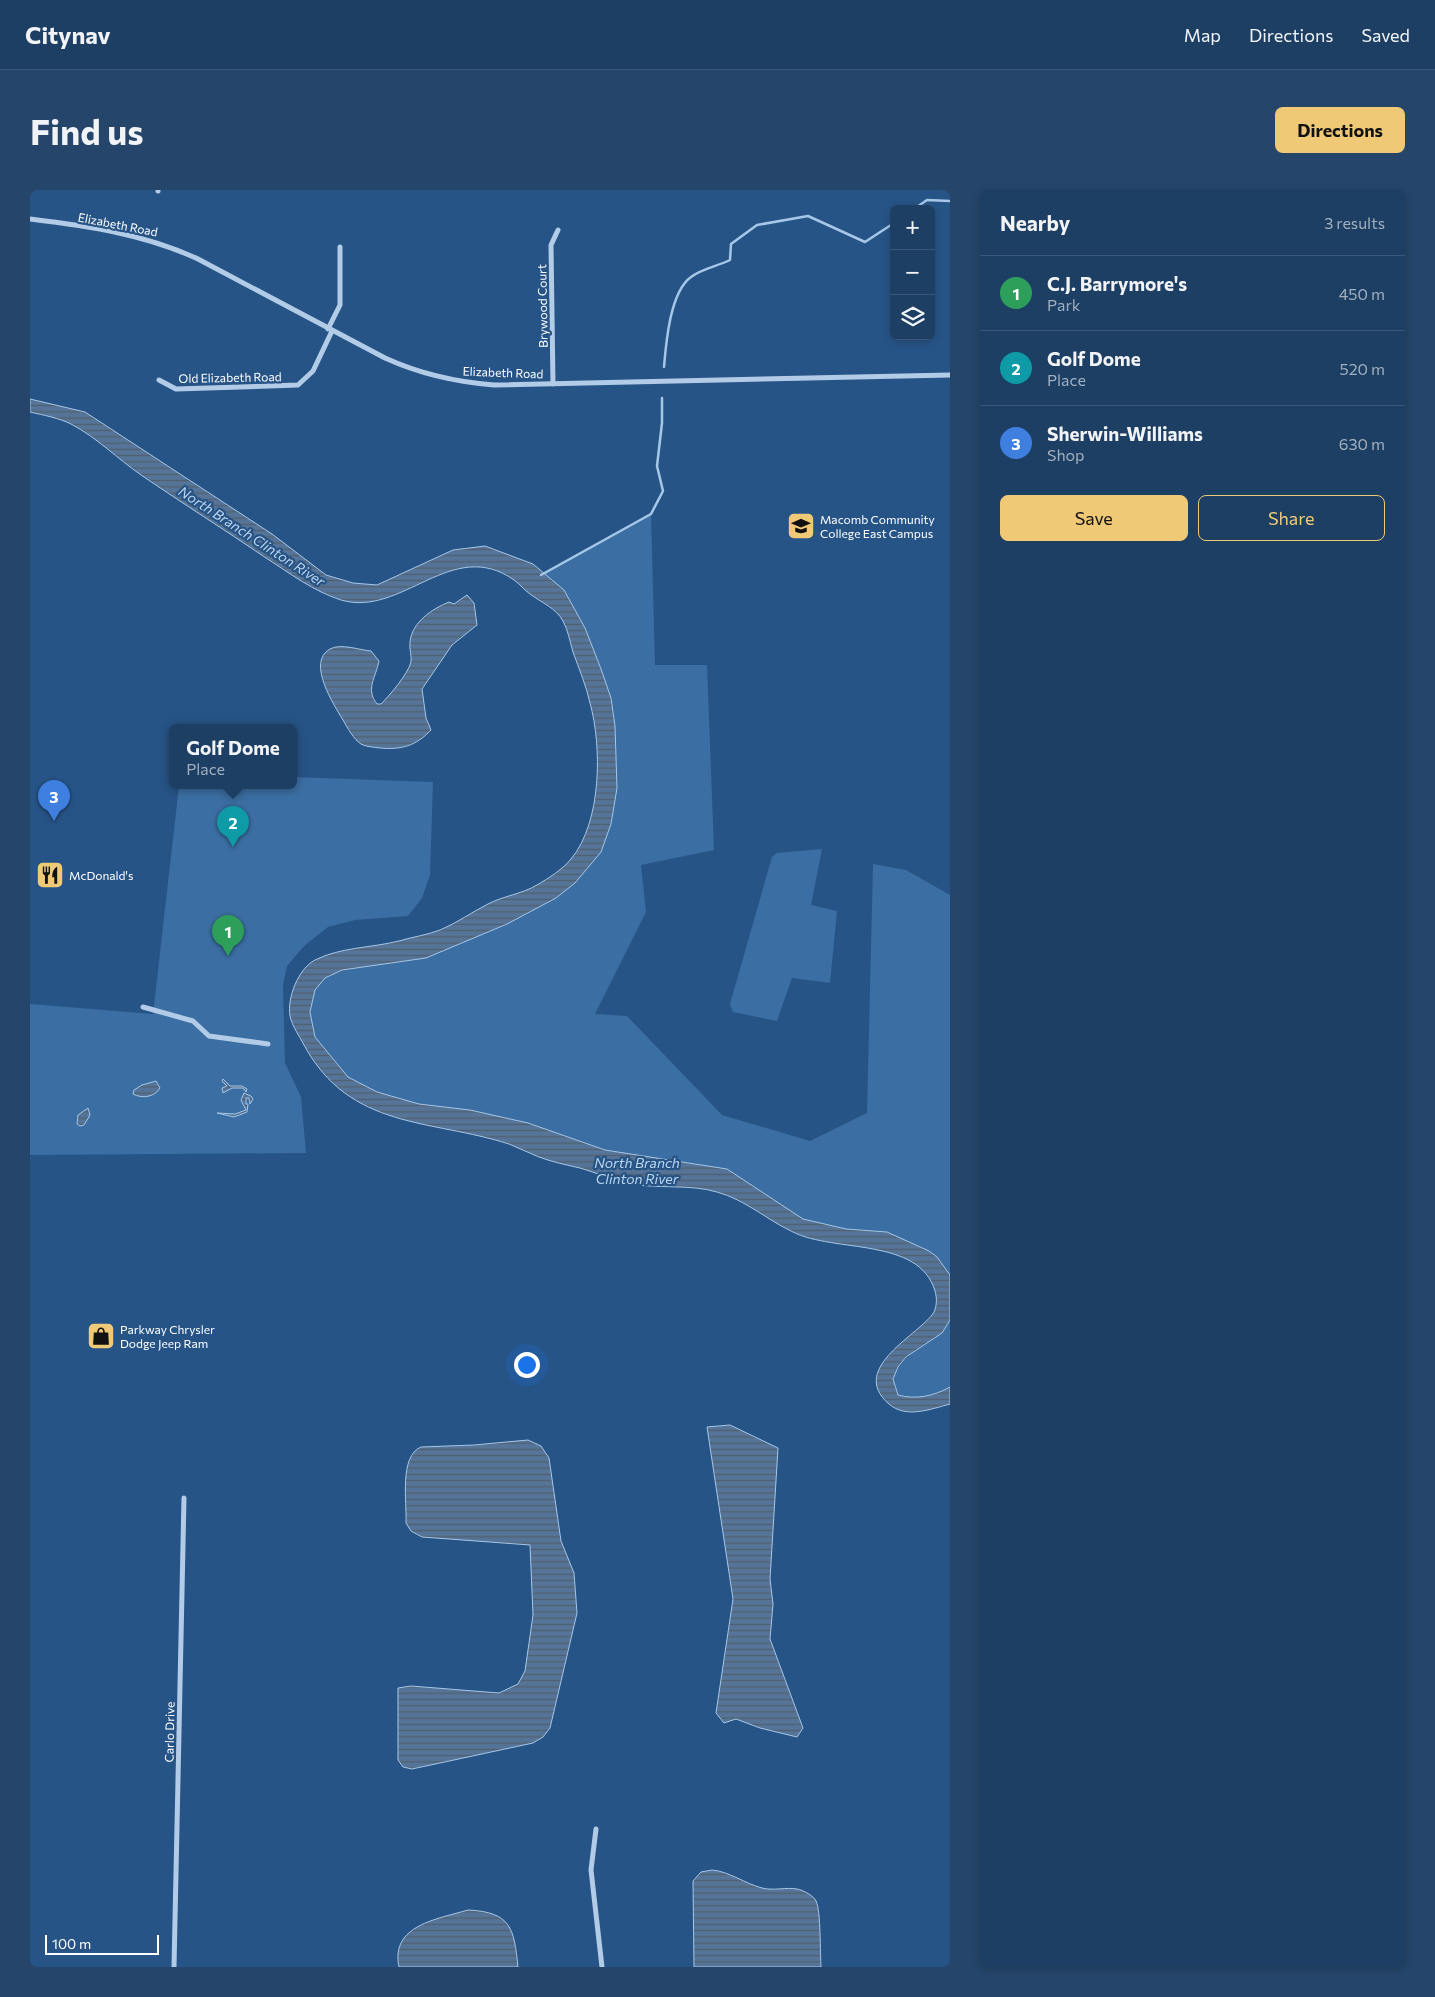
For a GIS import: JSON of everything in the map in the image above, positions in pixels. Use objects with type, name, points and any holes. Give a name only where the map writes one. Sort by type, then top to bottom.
[{"type":"street","name":"Elizabeth Road","points":[[30,219],[129,234],[168,246],[198,258],[393,362],[437,377],[494,385],[950,375]]},
{"type":"street","name":"Brywood Court","points":[[553,384],[551,245],[558,230]]},
{"type":"street","name":"Old Elizabeth Road","points":[[159,380],[176,389],[298,385],[313,371],[340,305],[340,247]]},
{"type":"street","points":[[143,1007],[193,1021],[207,1035],[214,1038],[268,1044]]},
{"type":"street","name":"Carlo Drive","points":[[174,1967],[184,1498]]},
{"type":"street","points":[[596,1829],[591,1870],[602,1967]]},
{"type":"shaded area","points":[[651,514],[655,665],[707,665],[714,850],[641,865],[646,912],[595,1014],[627,1016],[722,1115],[810,1141],[867,1113],[873,864],[906,870],[950,895],[950,1275],[887,1232],[846,1229],[802,1219],[727,1169],[605,1150],[528,1123],[470,1110],[419,1104],[377,1092],[348,1077],[315,1037],[310,1012],[315,990],[325,978],[342,970],[426,958],[507,924],[555,898],[601,852],[611,698],[585,628],[564,590],[543,574]]},
{"type":"shaded area","points":[[297,777],[433,782],[430,875],[422,898],[408,916],[355,920],[328,927],[304,946],[287,966],[283,985],[285,1063],[301,1097],[306,1153],[30,1155],[30,1004],[153,1014],[179,789],[297,789]]},
{"type":"shaded area","points":[[822,849],[811,905],[837,911],[830,983],[792,978],[777,1021],[733,1012],[730,1004],[772,857],[777,853]]},
{"type":"shaded area","points":[[950,1320],[950,1387],[938,1393],[925,1396],[911,1397],[898,1395],[893,1379],[899,1368],[913,1353],[936,1336]]},
{"type":"water","name":"North Branch Clinton River","points":[[30,399],[85,412],[272,534],[326,575],[353,583],[377,585],[453,550],[485,546],[533,564],[564,590],[585,628],[601,669],[611,698],[615,726],[617,788],[611,824],[601,852],[575,883],[556,898],[507,924],[426,958],[342,970],[325,978],[315,990],[310,1012],[315,1037],[348,1077],[377,1092],[419,1104],[470,1110],[528,1123],[605,1150],[727,1169],[803,1219],[846,1229],[887,1232],[929,1251],[937,1257],[950,1275],[950,1320],[942,1333],[906,1357],[898,1367],[893,1379],[898,1395],[911,1397],[938,1393],[950,1387],[950,1404],[919,1412],[903,1411],[889,1404],[878,1391],[876,1378],[881,1365],[903,1341],[927,1321],[936,1307],[935,1291],[926,1274],[912,1262],[894,1254],[811,1238],[793,1232],[747,1205],[717,1192],[696,1188],[626,1183],[544,1159],[509,1144],[394,1117],[369,1107],[344,1093],[323,1073],[294,1027],[290,1016],[292,993],[299,977],[309,964],[315,960],[335,953],[425,935],[440,930],[494,901],[531,888],[556,873],[571,859],[589,825],[597,783],[597,762],[594,721],[566,628],[560,616],[514,580],[491,569],[469,567],[448,572],[385,598],[363,603],[341,600],[331,596],[293,576],[156,485],[80,429],[61,420],[30,412]]},
{"type":"water","points":[[467,595],[474,603],[477,625],[452,645],[422,689],[426,718],[431,730],[420,740],[408,746],[380,748],[365,746],[358,742],[339,713],[324,684],[321,673],[323,655],[334,647],[350,647],[371,651],[379,661],[372,683],[372,693],[377,704],[381,704],[409,667],[411,662],[410,642],[419,622],[436,608],[449,602],[454,604]]},
{"type":"water","points":[[223,1079],[230,1086],[242,1086],[247,1089],[246,1092],[243,1088],[232,1088],[223,1093],[222,1088],[227,1086],[222,1081]]},
{"type":"water","points":[[156,1081],[160,1088],[152,1095],[144,1097],[133,1094],[134,1090],[142,1085]]},
{"type":"water","points":[[244,1093],[253,1099],[250,1104],[249,1098],[246,1098],[246,1104],[248,1104],[247,1112],[234,1117],[217,1113],[235,1114],[246,1110],[241,1100]]},
{"type":"water","points":[[88,1108],[90,1115],[84,1125],[80,1126],[77,1124],[78,1115]]},
{"type":"water","points":[[730,1425],[778,1448],[770,1579],[773,1604],[770,1639],[803,1728],[797,1737],[760,1728],[736,1719],[724,1723],[716,1713],[733,1599],[707,1427]]},
{"type":"water","points":[[528,1440],[541,1446],[549,1458],[561,1541],[574,1573],[577,1613],[550,1728],[543,1737],[533,1743],[412,1769],[403,1767],[398,1760],[398,1688],[411,1686],[499,1693],[518,1684],[525,1671],[533,1615],[530,1545],[422,1537],[411,1531],[406,1523],[406,1480],[410,1460],[414,1452],[421,1447]]},
{"type":"water","points":[[712,1870],[762,1888],[797,1889],[813,1897],[818,1906],[819,1914],[821,1967],[694,1967],[693,1881],[701,1872]]},
{"type":"water","points":[[468,1910],[493,1914],[508,1925],[515,1942],[518,1967],[399,1967],[398,1953],[402,1942],[409,1933],[431,1921]]},
{"type":"waterway","points":[[920,205],[927,200],[950,201]]},
{"type":"waterway","points":[[664,367],[670,319],[678,294],[684,284],[700,272],[730,260],[731,244],[757,225],[808,216],[865,242],[890,226]]},
{"type":"waterway","points":[[541,575],[651,514],[663,491],[657,466],[662,423],[662,398]]},
{"type":"place","name":"Macomb Community College East Campus","points":[[801,526]]},
{"type":"place","name":"Sherwin-Williams","points":[[54,821]]},
{"type":"place","name":"Golf Dome","points":[[233,847]]},
{"type":"place","name":"McDonald's","points":[[50,875]]},
{"type":"place","name":"C.J. Barrymore's","points":[[228,956]]},
{"type":"place","name":"Parkway Chrysler Dodge Jeep Ram","points":[[101,1336]]}]
